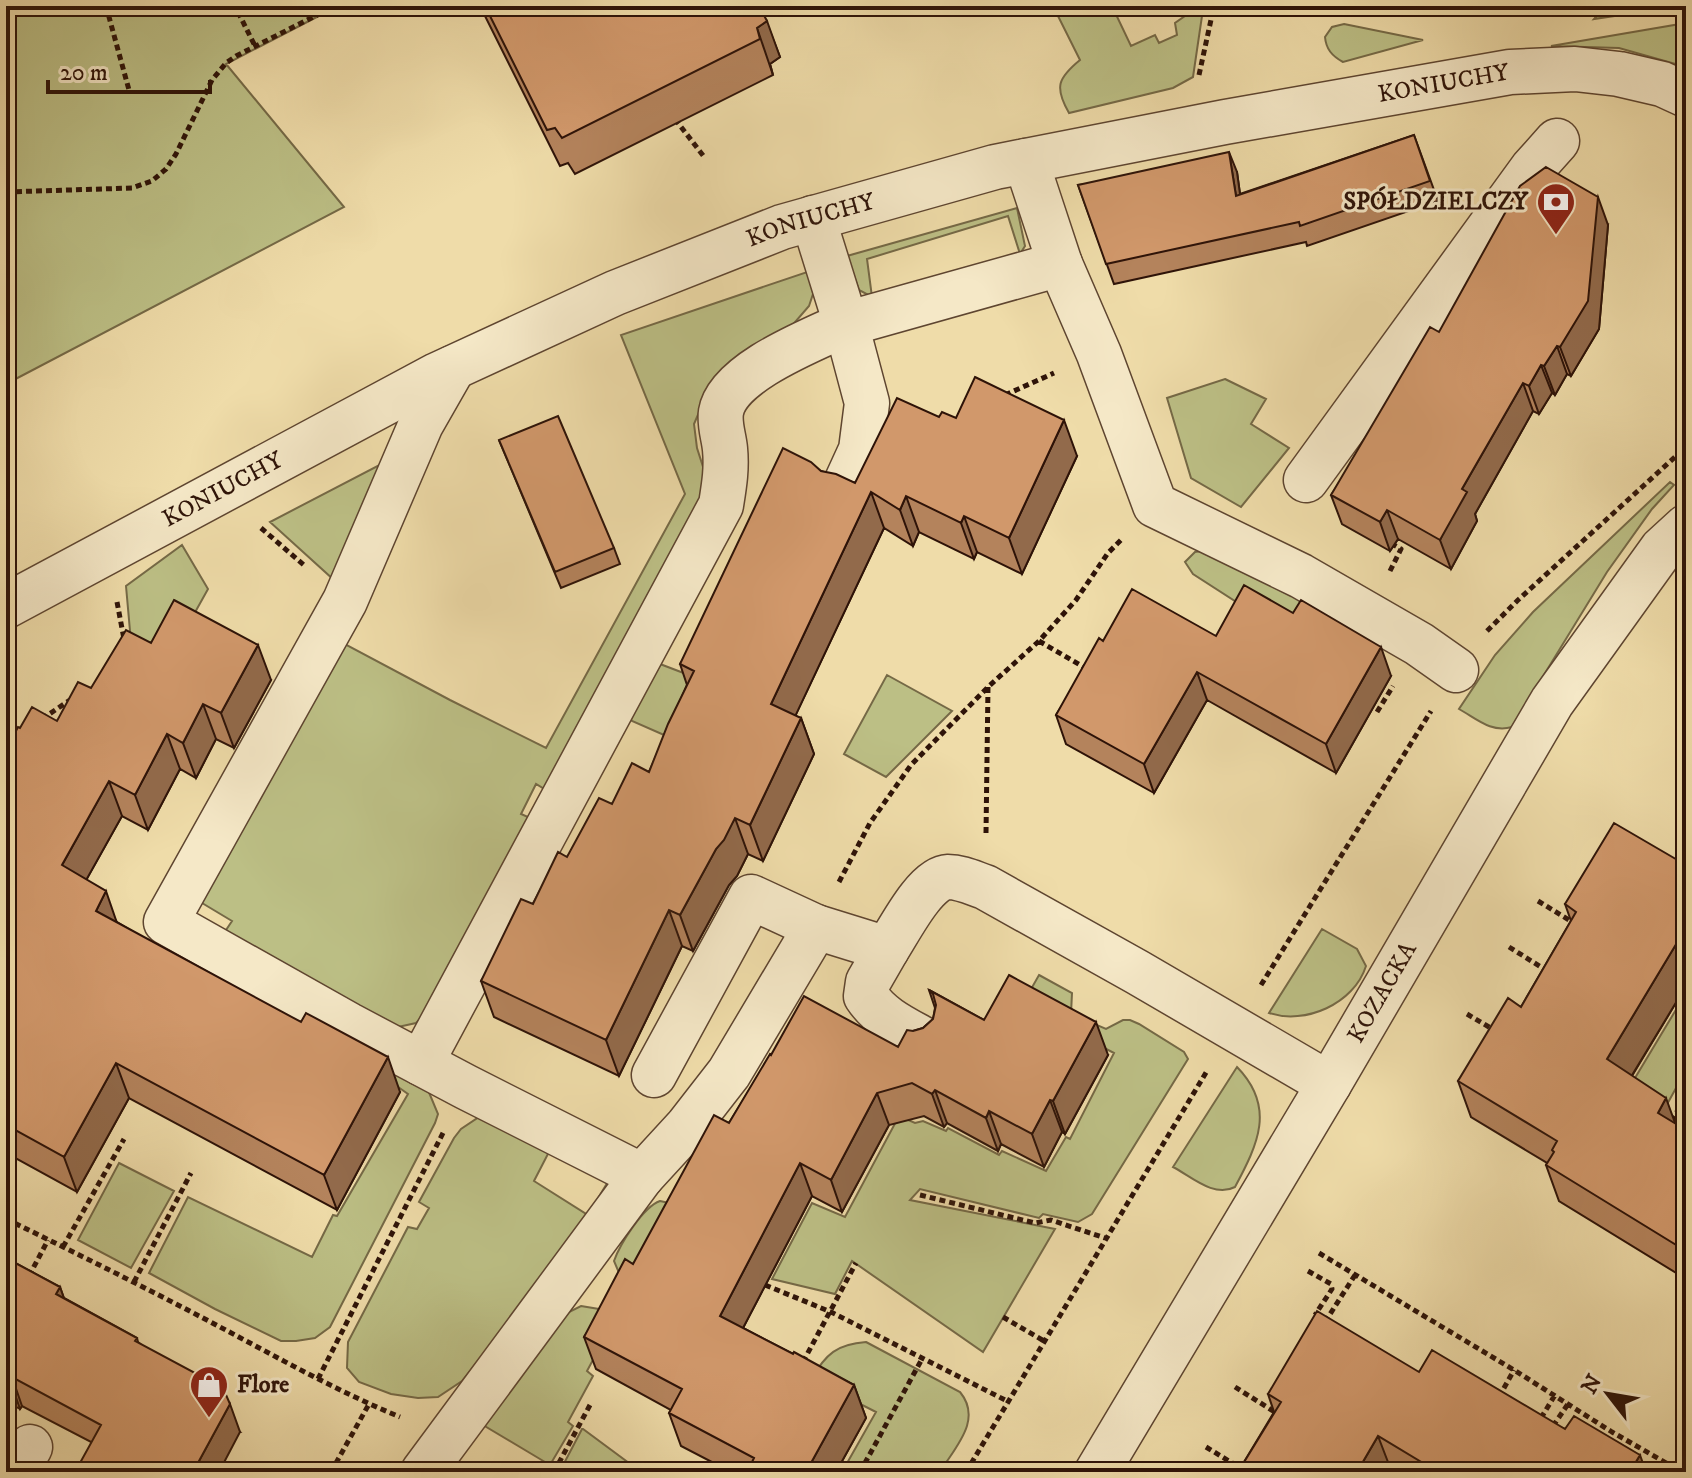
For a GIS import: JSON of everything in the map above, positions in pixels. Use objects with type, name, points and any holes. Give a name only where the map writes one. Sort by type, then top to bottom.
[{"type":"street","name":"KONIUCHY","points":[[6,606],[453,368],[615,293],[782,227],[995,167],[1225,122],[1510,72],[1575,69],[1619,74],[1662,84],[1686,95]]},
{"type":"street","points":[[1306,480],[1532,169],[1557,141]]},
{"type":"street","points":[[1026,161],[1060,264],[1099,354],[1155,505],[1301,576],[1419,644],[1456,670]]},
{"type":"street","points":[[813,218],[867,403],[861,450],[845,485]]},
{"type":"street","points":[[421,1063],[721,505],[726,478],[721,411],[727,395],[759,367],[846,324],[1060,264]]},
{"type":"street","points":[[453,368],[421,424],[345,601],[166,922],[421,1063],[642,1176]]},
{"type":"street","name":"KOZACKA","points":[[1097,1472],[1552,702],[1662,549],[1686,527]]},
{"type":"street","points":[[923,1039],[874,1009],[866,996],[868,982],[927,888],[944,877],[963,879],[985,887],[1137,972],[1329,1084]]},
{"type":"street","points":[[654,1075],[759,882],[816,927],[887,949]]},
{"type":"street","points":[[423,1472],[642,1176],[687,1127],[729,1073],[816,927]]},
{"type":"path","points":[[106,6],[129,90]]},
{"type":"path","points":[[6,192],[132,188],[152,181],[166,169],[176,154],[212,80],[226,63],[335,6]]},
{"type":"path","points":[[1198,78],[1214,6]]},
{"type":"path","points":[[238,12],[255,46]]},
{"type":"path","points":[[667,108],[705,158]]},
{"type":"path","points":[[998,398],[1099,354]]},
{"type":"path","points":[[966,1472],[1105,1238],[1456,670],[1518,600],[1686,447]]},
{"type":"path","points":[[816,927],[870,823],[911,765],[988,687],[1039,641],[1076,600],[1108,553],[1155,505]]},
{"type":"path","points":[[251,519],[345,601]]},
{"type":"path","points":[[1393,566],[1401,549],[1394,545]]},
{"type":"path","points":[[116,599],[124,636],[123,648]]},
{"type":"path","points":[[1039,641],[1090,671]]},
{"type":"path","points":[[985,887],[988,687]]},
{"type":"path","points":[[41,720],[80,693]]},
{"type":"path","points":[[6,725],[20,748]]},
{"type":"path","points":[[6,749],[16,737],[29,729]]},
{"type":"path","points":[[1538,901],[1582,928]]},
{"type":"path","points":[[1509,947],[1556,977]]},
{"type":"path","points":[[1467,1014],[1502,1035]]},
{"type":"path","points":[[318,1379],[466,1087]]},
{"type":"path","points":[[1668,1127],[1686,1098]]},
{"type":"path","points":[[63,1247],[124,1139]]},
{"type":"path","points":[[134,1282],[191,1173]]},
{"type":"path","points":[[920,1195],[1035,1223],[1051,1220],[1105,1238]]},
{"type":"path","points":[[6,1219],[318,1379],[449,1438]]},
{"type":"path","points":[[28,1277],[48,1240]]},
{"type":"path","points":[[1319,1253],[1682,1472]]},
{"type":"path","points":[[800,1366],[856,1263]]},
{"type":"path","points":[[1308,1271],[1331,1284],[1332,1289],[1314,1317],[1317,1325],[1329,1318],[1355,1275]]},
{"type":"path","points":[[765,1285],[831,1312],[1009,1402]]},
{"type":"path","points":[[1003,1317],[1044,1341]]},
{"type":"path","points":[[860,1472],[922,1359]]},
{"type":"path","points":[[1498,1398],[1514,1370]]},
{"type":"path","points":[[1235,1387],[1286,1418]]},
{"type":"path","points":[[1538,1422],[1555,1395]]},
{"type":"path","points":[[331,1472],[369,1404]]},
{"type":"path","points":[[1558,1433],[1551,1429],[1568,1404]]},
{"type":"path","points":[[554,1472],[590,1405]]},
{"type":"path","points":[[1576,1426],[1583,1413]]},
{"type":"path","points":[[1590,1435],[1598,1423]]},
{"type":"path","points":[[1604,1444],[1612,1432]]},
{"type":"path","points":[[1206,1447],[1247,1472]]},
{"type":"green space","points":[[6,6],[338,6],[226,64],[344,207],[6,384]]},
{"type":"green space","points":[[1053,6],[1112,6],[1131,46],[1155,35],[1159,43],[1177,35],[1175,23],[1185,16],[1202,16],[1193,77],[1173,88],[1069,113],[1061,96],[1061,84],[1067,72],[1080,60]]},
{"type":"green space","points":[[1606,6],[1682,6],[1594,19]]},
{"type":"green space","points":[[1686,23],[1686,67],[1619,48],[1551,46]]},
{"type":"green space","points":[[1344,24],[1423,40],[1343,62],[1330,52],[1325,37],[1332,27]]},
{"type":"green space","points":[[1017,208],[1025,246],[1020,254],[1008,216],[867,259],[872,297],[859,290],[847,256]]},
{"type":"green space","points":[[816,269],[817,282],[809,306],[790,328],[706,396],[694,424],[705,473],[704,498],[551,793],[536,784],[521,814],[537,821],[425,1014],[416,1023],[398,1027],[220,939],[232,921],[197,900],[343,643],[546,748],[685,494],[621,335]]},
{"type":"green space","points":[[1225,379],[1266,399],[1251,424],[1289,448],[1241,507],[1191,478],[1167,398]]},
{"type":"green space","points":[[391,459],[334,580],[270,522]]},
{"type":"green space","points":[[1670,482],[1674,485],[1652,509],[1607,572],[1512,727],[1491,727],[1459,709],[1495,655],[1533,612]]},
{"type":"green space","points":[[182,545],[208,589],[168,661],[131,642],[126,586]]},
{"type":"green space","points":[[1202,551],[1299,590],[1315,626],[1252,612],[1193,574],[1185,562],[1195,552]]},
{"type":"green space","points":[[660,664],[694,677],[680,742],[632,721],[627,715]]},
{"type":"green space","points":[[887,675],[952,711],[886,777],[844,754]]},
{"type":"green space","points":[[1322,929],[1357,949],[1366,966],[1360,979],[1340,1001],[1326,1008],[1298,1016],[1269,1013]]},
{"type":"green space","points":[[1039,975],[1072,993],[1071,1014],[1106,1029],[1123,1020],[1130,1020],[1184,1052],[1188,1059],[1092,1214],[1078,1222],[1043,1214],[1039,1218],[920,1189],[910,1200],[1055,1229],[983,1352],[852,1261],[835,1294],[772,1279],[812,1203],[845,1217],[899,1116],[915,1123],[923,1121],[946,1131],[948,1128],[999,1155],[1002,1151],[1046,1171],[1066,1137],[1070,1139],[1114,1053],[1022,1005]]},
{"type":"green space","points":[[1686,993],[1686,1070],[1660,1117],[1635,1078]]},
{"type":"green space","points":[[372,1057],[428,1090],[438,1114],[330,1327],[315,1338],[281,1341],[149,1273],[188,1197],[312,1257],[333,1215],[337,1216],[408,1094],[367,1065]]},
{"type":"green space","points":[[1237,1067],[1256,1097],[1260,1111],[1259,1126],[1256,1141],[1235,1187],[1219,1190],[1203,1185],[1173,1167]]},
{"type":"green space","points":[[479,1117],[550,1150],[534,1181],[588,1215],[609,1180],[610,1195],[462,1381],[438,1397],[418,1398],[391,1394],[359,1382],[347,1368],[348,1342],[408,1227],[417,1229],[429,1208],[419,1202],[454,1138]]},
{"type":"green space","points":[[119,1163],[174,1191],[131,1268],[78,1240]]},
{"type":"green space","points":[[660,1201],[681,1211],[622,1280],[614,1261],[617,1254],[640,1218]]},
{"type":"green space","points":[[581,1306],[599,1309],[616,1317],[587,1371],[593,1376],[568,1422],[573,1426],[550,1465],[483,1425],[567,1313]]},
{"type":"green space","points":[[866,1342],[960,1392],[966,1402],[968,1423],[940,1472],[842,1472],[876,1412],[811,1379],[833,1352],[847,1345]]},
{"type":"green space","points":[[583,1429],[641,1472],[560,1471]]},
{"type":"building","points":[[485,6],[759,6],[767,21],[757,28],[760,39],[562,138],[555,128],[547,130]]},
{"type":"building","points":[[1414,135],[1430,181],[1300,226],[1299,222],[1106,264],[1078,185],[1229,152],[1236,196]]},
{"type":"building","points":[[1546,167],[1598,197],[1588,301],[1560,347],[1557,346],[1544,366],[1541,365],[1529,386],[1523,383],[1462,489],[1467,492],[1440,540],[1387,510],[1380,522],[1331,495],[1430,327],[1439,332],[1520,186]]},
{"type":"building","points":[[975,377],[1064,420],[1009,538],[964,516],[961,523],[906,496],[900,510],[871,492],[771,704],[801,718],[750,825],[735,818],[680,915],[669,910],[606,1040],[481,981],[521,899],[533,904],[558,852],[567,857],[599,798],[612,804],[632,763],[649,772],[694,671],[680,664],[783,448],[811,462],[821,471],[855,483],[897,398],[939,417],[942,412],[956,418]]},
{"type":"building","points":[[558,416],[614,548],[555,572],[499,440]]},
{"type":"building","points":[[1244,585],[1293,613],[1301,600],[1381,647],[1326,744],[1197,672],[1144,764],[1056,715],[1099,638],[1103,641],[1132,589],[1216,636]]},
{"type":"building","points":[[174,600],[258,645],[221,713],[203,704],[183,743],[167,734],[135,795],[109,781],[62,865],[106,891],[96,911],[301,1022],[306,1013],[388,1057],[324,1175],[116,1063],[64,1157],[6,1125],[6,750],[32,707],[57,721],[78,682],[91,688],[126,630],[151,643]]},
{"type":"building","points":[[1614,823],[1686,865],[1686,932],[1607,1059],[1666,1098],[1658,1113],[1686,1130],[1686,1251],[1546,1165],[1557,1141],[1458,1081],[1508,998],[1521,1007],[1576,912],[1565,904]]},
{"type":"building","points":[[1009,975],[1096,1022],[1032,1134],[989,1111],[986,1118],[935,1090],[932,1094],[912,1083],[877,1093],[831,1180],[800,1163],[720,1316],[854,1385],[806,1472],[770,1472],[752,1462],[754,1458],[669,1413],[682,1389],[584,1337],[625,1259],[633,1264],[714,1115],[729,1123],[804,996],[898,1047],[907,1030],[923,1028],[933,1019],[936,1005],[929,990],[984,1020]]},
{"type":"building","points":[[6,1258],[60,1287],[56,1294],[223,1388],[230,1404],[193,1472],[75,1472],[101,1425],[12,1377],[10,1380],[6,1378]]},
{"type":"building","points":[[1317,1311],[1419,1372],[1432,1350],[1565,1429],[1574,1416],[1640,1455],[1630,1472],[1438,1472],[1378,1436],[1357,1472],[1238,1472],[1281,1402],[1268,1394]]},
{"type":"place","name":"SPÓŁDZIELCZY","points":[[1556,236]]},
{"type":"place","name":"Flore","points":[[209,1419]]}]
